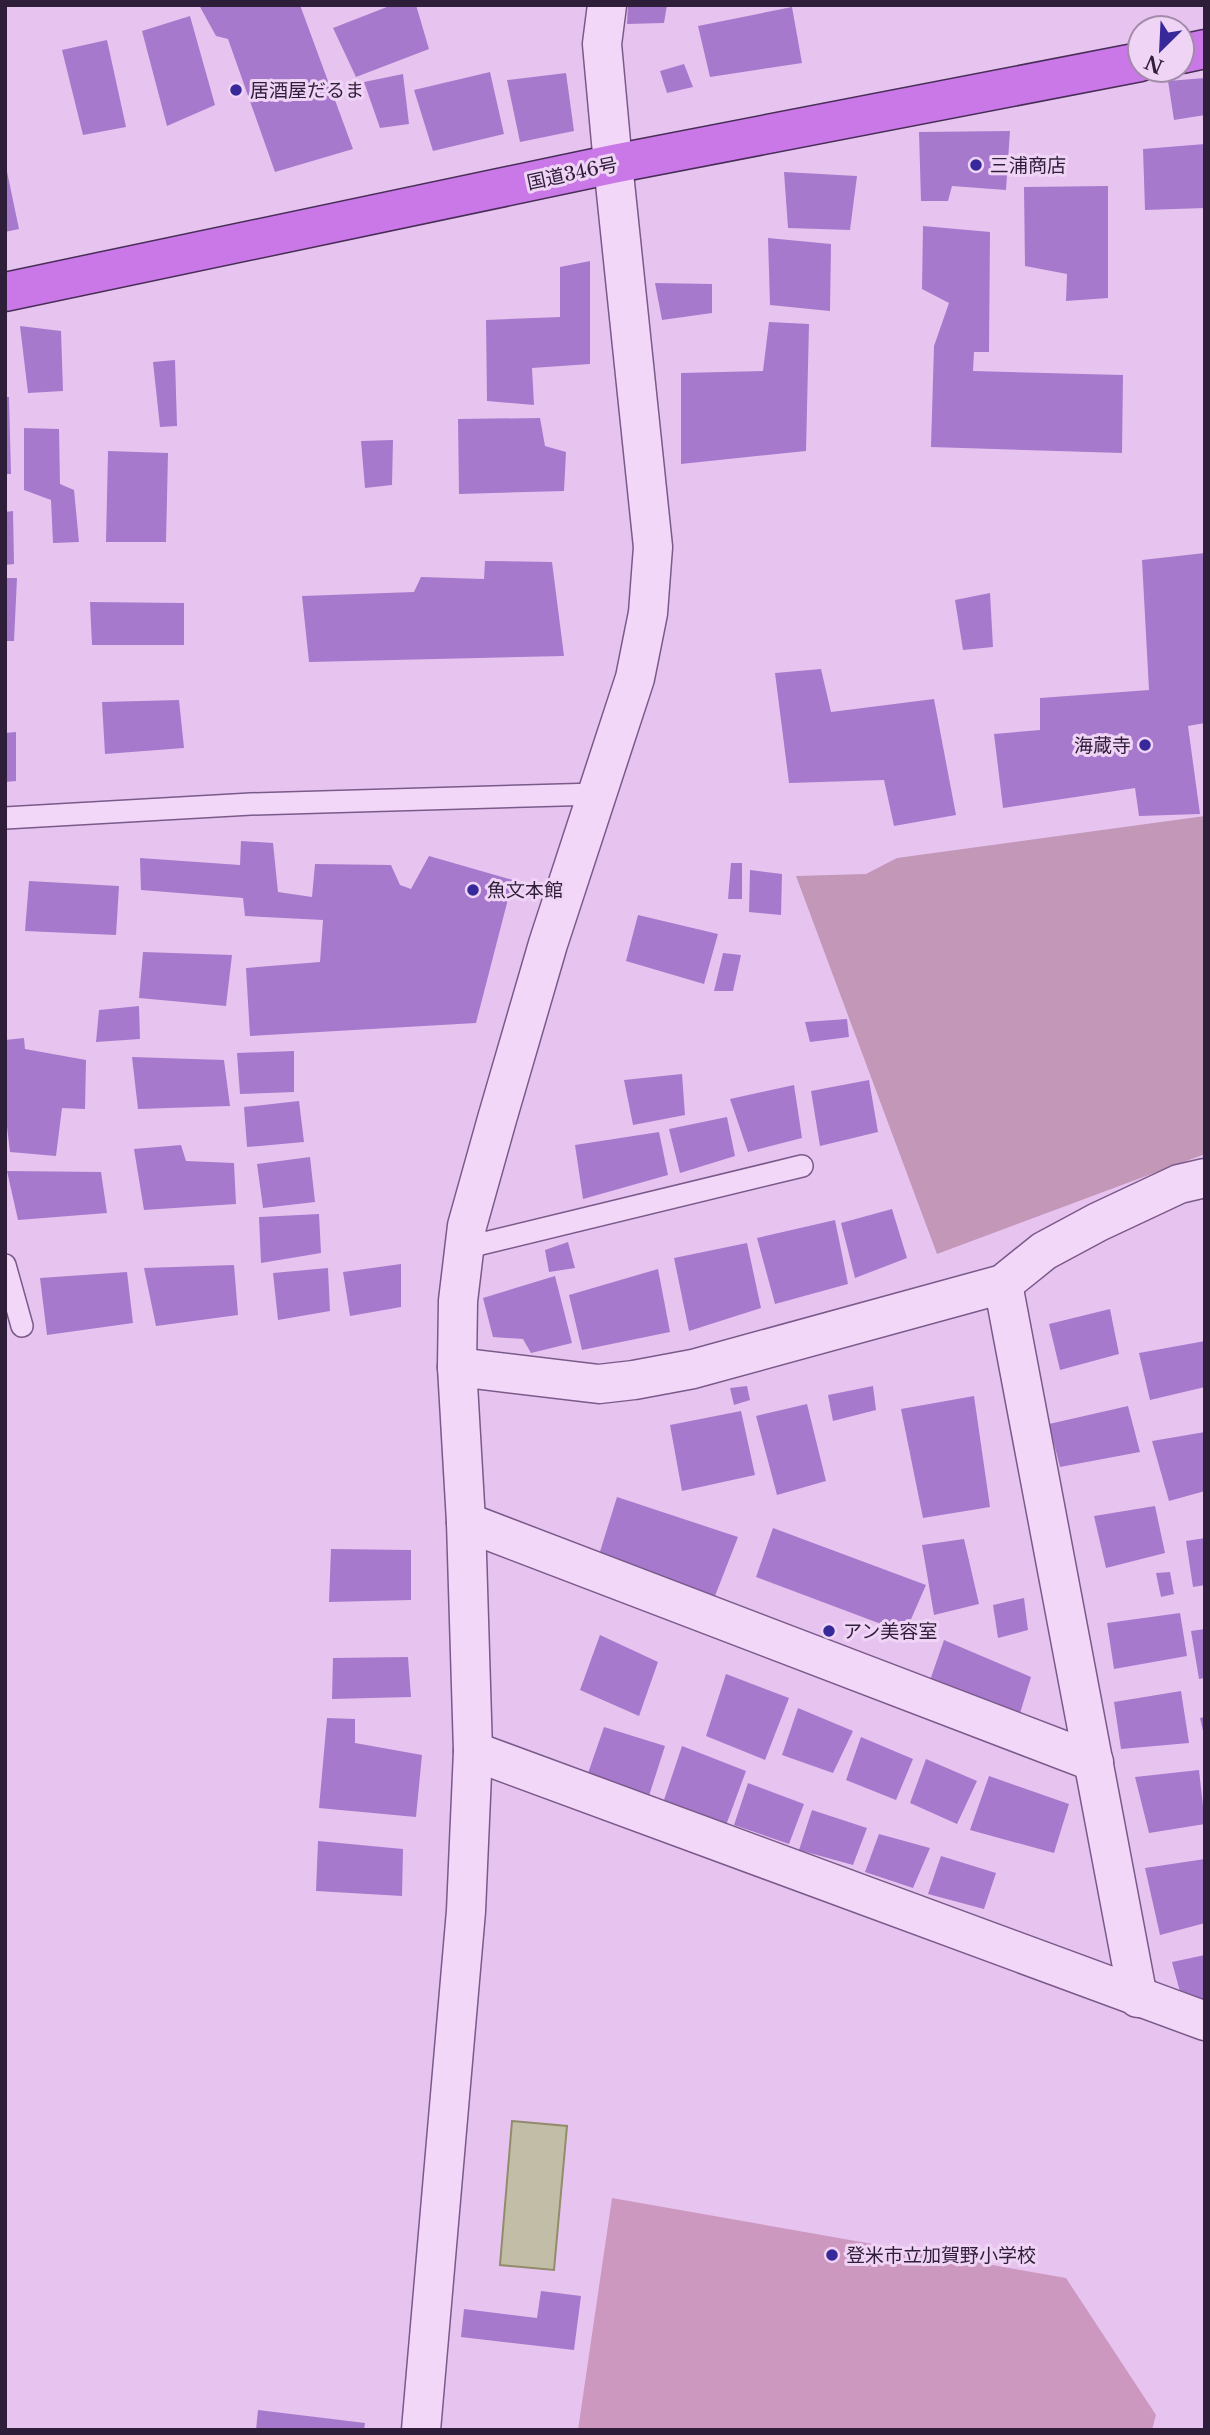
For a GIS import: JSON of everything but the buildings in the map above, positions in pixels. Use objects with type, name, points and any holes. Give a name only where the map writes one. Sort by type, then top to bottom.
[{"type":"highway","name":"国道346号","points":[[5,292],[613,164],[1126,65]]},
{"type":"street","points":[[421,2430],[466,1911],[473,1751],[466,1522],[457,1367],[457,1301],[467,1226],[548,944],[635,678],[648,613],[653,547],[602,44],[607,5]]},
{"type":"street","points":[[457,1367],[599,1384],[693,1369],[1003,1284],[1044,1251],[1098,1222],[1179,1184],[1205,1178]]},
{"type":"street","points":[[1003,1284],[1138,1998]]},
{"type":"street","points":[[466,1522],[1094,1762]]},
{"type":"street","points":[[473,1751],[1205,2021]]},
{"type":"lane","points":[[5,818],[251,804],[597,794]]},
{"type":"lane","points":[[464,1248],[802,1166]]},
{"type":"lane","points":[[5,1265],[22,1325]]},
{"type":"shaded area","points":[[1205,816],[1205,1154],[937,1254],[796,876],[866,874],[897,858]]},
{"type":"shaded area","points":[[512,2121],[567,2126],[554,2270],[500,2265]]},
{"type":"shaded area","points":[[612,2198],[1066,2278],[1156,2415],[1152,2430],[578,2430]]},
{"type":"place","name":"居酒屋だるま","points":[[236,90]]},
{"type":"place","name":"三浦商店","points":[[976,165]]},
{"type":"place","name":"海蔵寺","points":[[1145,745]]},
{"type":"place","name":"魚文本館","points":[[473,890]]},
{"type":"place","name":"アン美容室","points":[[829,1631]]},
{"type":"place","name":"登米市立加賀野小学校","points":[[832,2255]]}]
